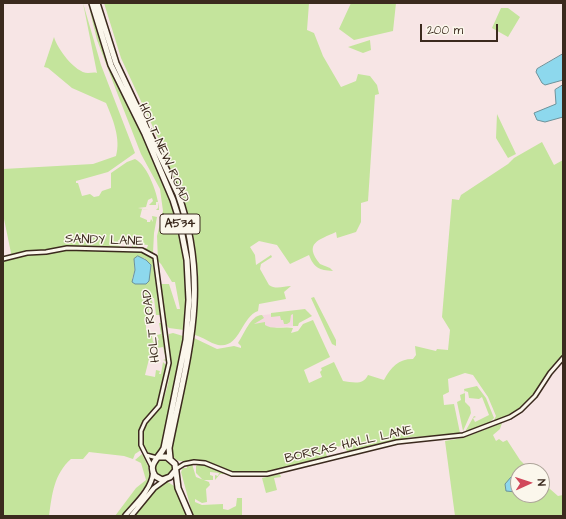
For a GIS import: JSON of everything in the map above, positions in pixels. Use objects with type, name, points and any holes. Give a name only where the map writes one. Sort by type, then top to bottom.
[{"type":"highway","name":"HOLT NEW ROAD","points":[[92,3],[111,65],[145,134],[173,200],[179,219],[187,260],[189,300],[186,340],[166,442],[163,450],[157,458]]},
{"type":"highway","name":"HOLT NEW ROAD","points":[[97,3],[116,64],[178,194],[192,249],[195,286],[194,311],[190,341],[169,448],[172,459]]},
{"type":"highway","points":[[178,488],[173,482],[166,479],[157,478],[152,470],[157,458],[164,456],[172,459],[178,488],[190,516]]},
{"type":"highway","points":[[166,479],[172,476],[175,470]]},
{"type":"street","name":"SANDY LANE","points":[[3,259],[27,253],[46,252],[67,248],[142,250],[155,257]]},
{"type":"street","name":"HOLT ROAD","points":[[152,470],[141,445],[141,431],[145,422],[159,406],[169,364],[155,257]]},
{"type":"street","name":"BORRAS HALL LANE","points":[[172,459],[184,464],[200,462],[232,474],[267,474],[397,442],[463,435],[510,417],[521,410],[535,396],[550,373],[563,358]]},
{"type":"street","points":[[146,455],[157,458]]},
{"type":"street","points":[[175,470],[184,464]]},
{"type":"street","points":[[125,516],[148,488],[152,481],[152,470]]},
{"type":"street","points":[[131,516],[157,485],[166,479]]},
{"type":"shaded area","points":[[295,311],[297,326],[277,327],[251,339],[243,336],[251,321],[256,316]]},
{"type":"green space","points":[[83,3],[101,65],[135,153],[108,172],[76,181],[76,183],[78,183],[82,196],[90,194],[94,197],[99,196],[102,191],[111,188],[111,173],[127,162],[135,159],[140,162],[152,182],[159,204],[159,210],[156,210],[158,208],[158,202],[156,202],[156,205],[149,205],[153,201],[152,198],[148,200],[146,207],[138,208],[149,210],[142,209],[140,217],[147,220],[147,222],[150,222],[151,219],[153,222],[152,216],[157,217],[154,233],[153,253],[139,249],[147,248],[148,245],[138,244],[138,242],[137,249],[132,249],[132,240],[118,240],[120,247],[125,247],[126,244],[128,249],[116,251],[142,252],[153,259],[160,315],[156,315],[154,298],[151,298],[153,304],[149,304],[149,318],[146,320],[146,330],[149,330],[149,336],[152,336],[153,342],[159,340],[157,335],[161,334],[159,323],[162,323],[164,335],[161,336],[164,336],[167,359],[166,361],[163,360],[166,359],[163,347],[152,349],[152,345],[149,345],[150,355],[145,375],[155,377],[156,370],[160,371],[159,374],[161,374],[163,362],[167,366],[163,387],[157,407],[141,428],[139,441],[141,450],[135,454],[133,459],[124,456],[89,452],[83,459],[71,459],[65,465],[57,478],[49,516],[3,516],[3,259],[26,255],[9,256],[11,253],[3,214],[3,169],[93,164],[116,156],[118,143],[117,136],[114,122],[106,103],[72,88],[48,68],[44,67],[54,37],[59,47],[72,65],[83,72],[97,73]],"holes":[[[144,258],[150,272],[148,277],[132,279],[135,270],[134,262]]]},
{"type":"green space","points":[[88,3],[114,79],[152,155],[176,218],[182,246],[186,282],[184,330],[169,328],[166,325],[161,284],[169,284],[177,309],[180,309],[175,282],[172,282],[158,261],[157,236],[163,211],[160,189],[141,154],[116,90],[97,40]]},
{"type":"green space","points":[[104,3],[309,3],[307,30],[314,33],[323,56],[341,87],[356,81],[358,74],[370,76],[377,85],[379,94],[375,95],[368,201],[361,203],[361,222],[356,232],[337,238],[336,232],[315,243],[313,251],[315,257],[320,264],[330,268],[333,271],[324,270],[315,266],[309,255],[290,264],[277,245],[259,241],[250,247],[255,255],[256,265],[271,255],[272,257],[261,264],[260,269],[269,285],[277,288],[291,286],[284,292],[286,299],[259,304],[258,311],[252,314],[236,338],[225,345],[215,344],[195,335],[198,278],[194,240],[185,205],[158,138],[121,58]]},
{"type":"green space","points":[[351,3],[396,3],[393,31],[354,40],[339,29]]},
{"type":"green space","points":[[501,8],[508,8],[520,17],[508,37],[492,28]]},
{"type":"green space","points":[[370,40],[371,50],[363,53],[348,47]]},
{"type":"green space","points":[[497,114],[516,154],[508,158],[496,138]]},
{"type":"green space","points":[[542,142],[554,165],[563,160],[563,356],[526,403],[509,416],[493,422],[496,416],[488,397],[473,375],[465,373],[448,379],[449,392],[443,395],[444,405],[454,404],[460,433],[441,436],[410,437],[348,452],[343,446],[326,448],[326,454],[328,457],[292,468],[254,474],[229,472],[197,461],[181,461],[177,460],[172,455],[171,449],[194,338],[217,349],[234,346],[241,348],[238,343],[248,326],[254,318],[258,316],[262,315],[264,318],[254,324],[265,322],[265,325],[271,327],[293,328],[291,333],[298,331],[303,324],[313,320],[330,357],[304,370],[309,383],[322,377],[320,372],[322,370],[321,368],[334,362],[343,381],[360,382],[363,381],[368,375],[384,380],[389,371],[399,362],[413,359],[416,355],[415,346],[436,351],[437,349],[448,350],[450,330],[442,317],[452,199],[459,200],[461,195],[508,164],[514,158]]},
{"type":"green space","points":[[314,297],[336,340],[336,346],[332,344],[311,298]]},
{"type":"green space","points":[[305,309],[312,316],[299,323],[298,326],[293,326],[293,314],[291,315],[290,322],[287,324],[284,324],[280,316],[271,317],[271,313]]},
{"type":"green space","points":[[173,333],[183,336],[163,442],[159,452],[154,455],[146,450],[142,435],[148,422],[161,406],[171,366],[169,334]]},
{"type":"green space","points":[[477,386],[486,398],[494,418],[487,425],[468,432],[466,430],[474,416],[476,417],[473,418],[475,422],[489,415],[482,397],[479,399],[469,398],[468,392],[465,391],[465,393],[464,389]]},
{"type":"green space","points":[[465,393],[465,402],[470,407],[471,413],[463,431],[457,402],[461,400],[460,395]]},
{"type":"green space","points":[[502,423],[500,429],[493,435],[496,441],[499,439],[503,442],[507,440],[523,463],[510,463],[510,503],[550,503],[550,489],[558,496],[563,495],[563,516],[455,516],[445,441],[463,438]]},
{"type":"green space","points":[[142,454],[148,466],[150,480],[123,516],[115,516],[136,488],[146,480],[141,463],[135,460]]},
{"type":"green space","points":[[159,459],[167,459],[172,464],[170,475],[167,477],[159,477],[154,472],[154,464]]},
{"type":"green space","points":[[192,464],[196,477],[209,482],[210,485],[206,489],[207,502],[202,503],[195,499],[195,502],[202,505],[223,504],[223,509],[228,510],[236,506],[237,498],[242,498],[242,516],[193,516],[181,472],[183,468],[187,468],[187,465]]},
{"type":"green space","points":[[198,464],[225,474],[220,474],[215,480],[215,475],[218,476],[219,473],[210,472],[210,475],[213,476],[213,480],[203,480],[196,473],[196,466]]},
{"type":"green space","points":[[280,474],[281,477],[274,478],[277,490],[266,493],[262,478]]},
{"type":"green space","points":[[168,482],[174,486],[189,516],[134,516],[159,485]]},
{"type":"water","points":[[563,54],[563,80],[545,85],[542,83],[536,72],[537,69]]},
{"type":"water","points":[[563,85],[563,117],[545,122],[537,120],[534,113],[556,104],[555,90]]},
{"type":"water","points":[[138,256],[146,260],[151,265],[149,281],[146,284],[135,284],[132,282],[135,270],[134,259]]},
{"type":"water","points":[[510,478],[510,491],[506,491],[505,484]]}]
